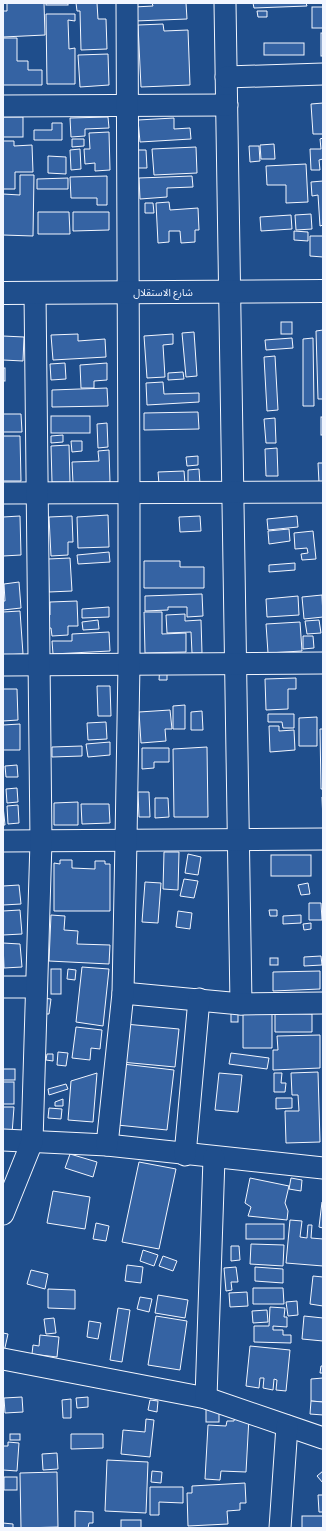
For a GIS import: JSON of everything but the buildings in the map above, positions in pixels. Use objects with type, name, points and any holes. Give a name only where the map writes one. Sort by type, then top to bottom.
[{"type":"highway","name":"شارع الاستقلال","points":[[3,293],[323,291]]},
{"type":"street","points":[[107,1146],[123,993],[126,840],[129,664],[127,3]]},
{"type":"street","points":[[225,3],[241,1004]]},
{"type":"street","points":[[226,77],[323,74]]},
{"type":"street","points":[[3,106],[227,106]]},
{"type":"street","points":[[3,1214],[32,1142],[41,841],[38,665],[36,293]]},
{"type":"street","points":[[3,493],[323,492]]},
{"type":"street","points":[[3,665],[323,663]]},
{"type":"street","points":[[3,841],[323,839]]},
{"type":"street","points":[[3,988],[36,987]]},
{"type":"street","points":[[123,993],[241,1004],[323,1003]]},
{"type":"street","points":[[185,1155],[199,999]]},
{"type":"street","points":[[3,1140],[107,1146],[323,1168]]},
{"type":"street","points":[[206,1398],[214,1158]]},
{"type":"street","points":[[3,1359],[206,1398],[323,1438]]},
{"type":"street","points":[[280,1528],[287,1426]]}]
